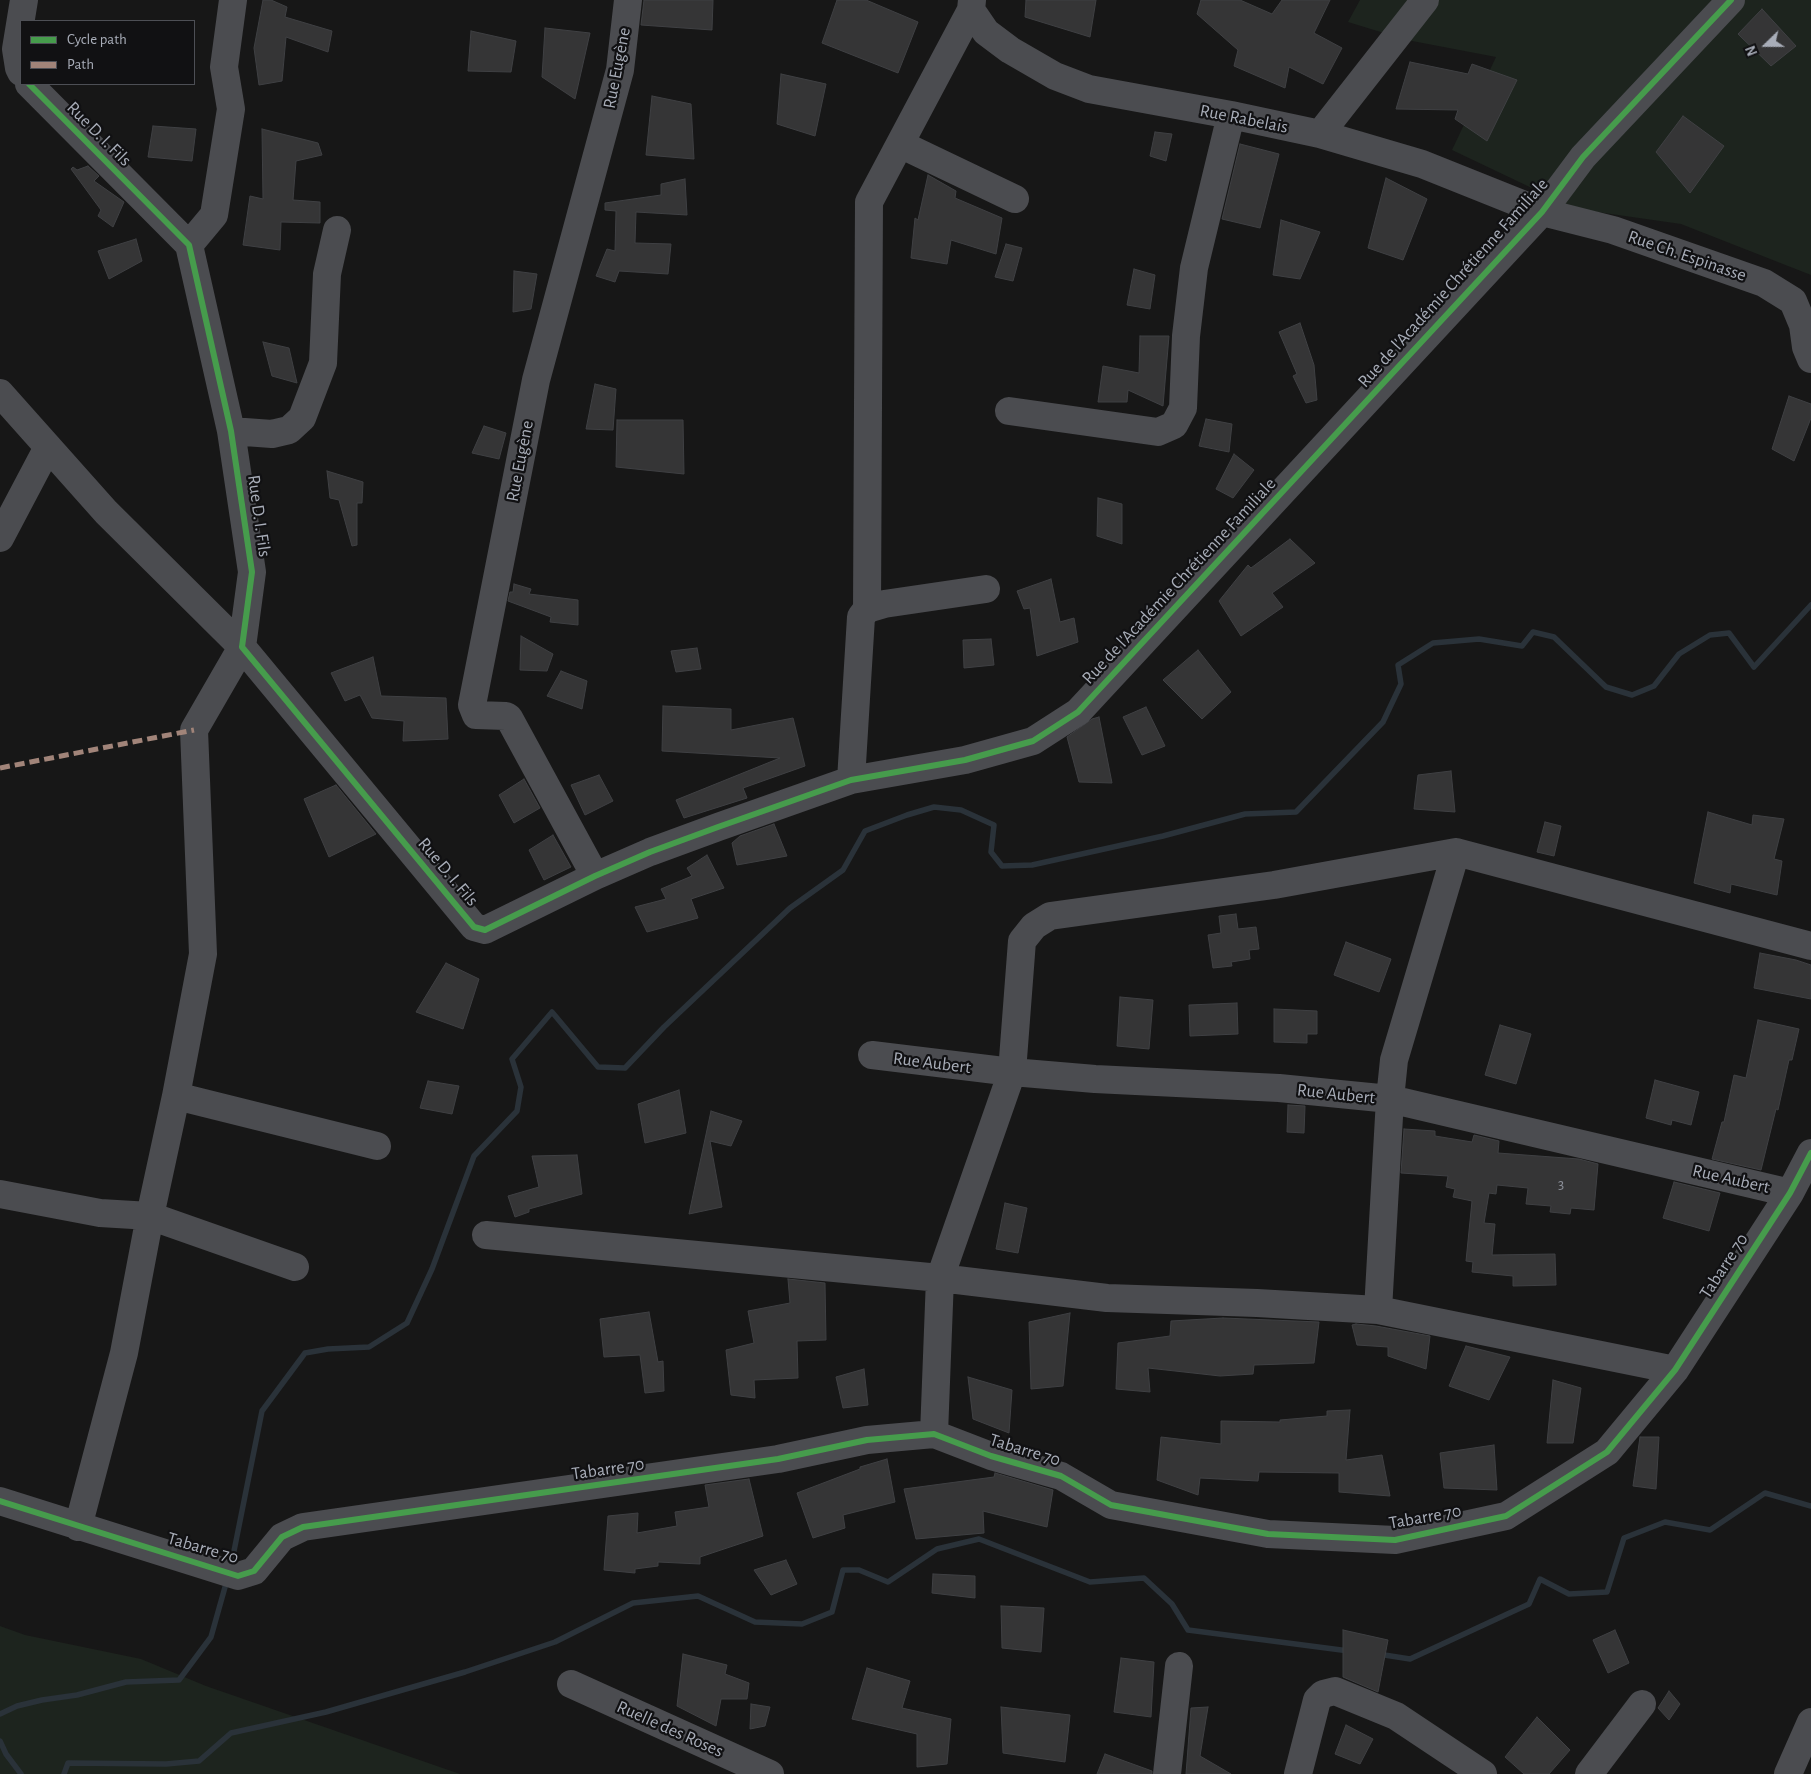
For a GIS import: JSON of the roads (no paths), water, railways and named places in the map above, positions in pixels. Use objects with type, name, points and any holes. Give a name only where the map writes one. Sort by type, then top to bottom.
[{"type":"street","points":[[21,20],[24,0]]},
{"type":"street","points":[[189,245],[214,215],[231,109],[224,67],[233,0]]},
{"type":"street","name":"Rue Eugène","points":[[595,876],[509,718],[506,716],[476,715],[472,706],[536,380],[620,70],[628,0]]},
{"type":"street","points":[[1320,134],[1425,0]]},
{"type":"street","name":"Rue de l'Académie Chrétienne Familiale","points":[[485,930],[595,876],[650,852],[851,780],[965,760],[1033,741],[1078,712],[1542,212],[1583,157],[1730,0]]},
{"type":"street","points":[[851,780],[861,617],[867,609],[869,202],[972,5]]},
{"type":"street","name":"Rue Rabelais","points":[[972,5],[986,32],[1010,50],[1055,76],[1089,89],[1231,115],[1320,134],[1422,164],[1542,212]]},
{"type":"street","points":[[20,24],[16,49],[20,70]]},
{"type":"street","name":"Rue D. I. Fils","points":[[30,85],[189,245],[231,431],[252,572],[242,647],[474,927],[485,930]]},
{"type":"street","points":[[1009,411],[1158,432],[1174,426],[1183,408],[1186,336],[1194,268],[1231,115]]},
{"type":"street","points":[[900,144],[1015,199]]},
{"type":"street","name":"Rue Ch. Espinasse","points":[[1542,212],[1613,230],[1764,283],[1793,301],[1807,322],[1806,347],[1811,359]]},
{"type":"street","points":[[231,431],[272,434],[289,430],[302,418],[323,363],[327,274],[336,230]]},
{"type":"street","points":[[0,393],[106,512],[242,647],[194,730],[203,954],[124,1354],[78,1527]]},
{"type":"street","points":[[0,538],[48,447]]},
{"type":"street","points":[[867,609],[884,604],[986,589]]},
{"type":"street","points":[[1378,1310],[1390,1099],[1394,1060],[1456,852]]},
{"type":"street","points":[[934,1434],[940,1278],[1012,1072],[1022,941],[1034,926],[1050,916],[1274,885],[1456,852],[1811,946]]},
{"type":"street","name":"Rue Aubert","points":[[872,1055],[1012,1072],[1095,1079],[1278,1088],[1390,1099],[1790,1193]]},
{"type":"street","points":[[176,1096],[377,1146]]},
{"type":"street","name":"Tabarre 70","points":[[0,1502],[238,1576],[254,1572],[282,1537],[303,1527],[778,1460],[867,1440],[934,1434],[991,1456],[1061,1476],[1111,1505],[1268,1534],[1395,1540],[1506,1516],[1607,1452],[1675,1370],[1790,1193],[1811,1153]]},
{"type":"street","points":[[0,1194],[100,1213],[150,1216],[295,1267]]},
{"type":"street","points":[[486,1235],[940,1278],[1107,1298],[1258,1303],[1378,1310],[1675,1370]]},
{"type":"street","points":[[1167,1774],[1179,1666]]},
{"type":"street","name":"Ruelle des Roses","points":[[571,1684],[770,1774]]},
{"type":"street","points":[[1298,1774],[1317,1700],[1323,1694],[1335,1691],[1396,1716],[1483,1774]]},
{"type":"street","points":[[1589,1774],[1642,1704]]},
{"type":"street","points":[[1788,1774],[1811,1722]]},
{"type":"waterway","points":[[231,1566],[262,1411],[305,1353],[328,1349],[369,1347],[407,1323],[432,1269],[474,1156],[517,1111],[521,1087],[512,1059],[552,1012],[598,1067],[625,1068],[664,1027],[790,908],[843,870],[865,831],[934,807],[961,810],[994,825],[991,852],[1002,866],[1032,865],[1163,836],[1245,814],[1296,812],[1383,722],[1401,684],[1398,665],[1433,643],[1479,639],[1522,646],[1533,632],[1554,637],[1606,687],[1632,695],[1654,686],[1679,654],[1710,635],[1729,633],[1754,667],[1811,605]]},
{"type":"waterway","points":[[1378,1654],[1410,1659],[1529,1604],[1540,1579],[1569,1594],[1607,1592],[1624,1538],[1665,1522],[1710,1530],[1765,1493],[1811,1506]]},
{"type":"waterway","points":[[64,1774],[68,1763],[166,1764],[199,1761],[231,1733],[326,1712],[465,1672],[555,1642],[633,1603],[698,1596],[755,1622],[802,1624],[832,1612],[843,1570],[859,1570],[888,1582],[937,1549],[979,1539],[1090,1582],[1144,1578],[1172,1604],[1188,1630],[1349,1651]]},
{"type":"waterway","points":[[0,1714],[17,1706],[77,1695],[126,1682],[179,1680],[211,1637],[227,1580]]},
{"type":"waterway","points":[[0,1741],[6,1754],[21,1774]]}]
